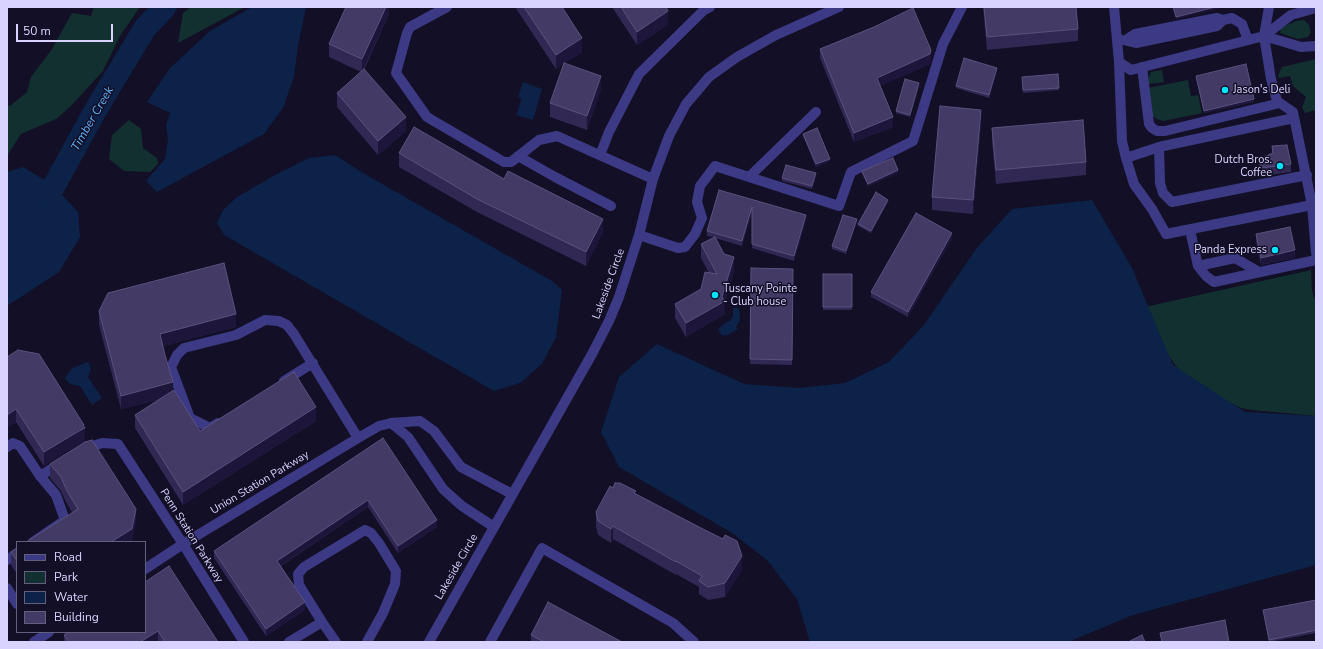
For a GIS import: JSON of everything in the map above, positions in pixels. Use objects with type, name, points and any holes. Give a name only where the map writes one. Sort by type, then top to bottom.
[{"type":"street","points":[[447,7],[410,27],[396,73],[427,117],[504,162],[511,162],[539,140],[557,136],[653,179]]},
{"type":"street","points":[[600,154],[609,132],[639,74],[699,15],[710,7]]},
{"type":"street","name":"Lakeside Circle","points":[[429,642],[609,321],[619,297],[639,235],[653,179],[669,136],[686,104],[709,77],[737,57],[776,35],[839,7]]},
{"type":"street","points":[[639,235],[678,248],[685,247],[695,234],[702,218],[697,202],[700,186],[715,166],[839,206],[851,172],[913,141],[944,44],[962,7]]},
{"type":"street","points":[[1114,7],[1121,40],[1118,62],[1122,142],[1134,184],[1152,209],[1166,234],[1312,205]]},
{"type":"street","points":[[1269,7],[1264,36],[1271,79],[1277,101],[1293,112],[1312,205],[1316,253]]},
{"type":"street","points":[[1118,62],[1131,70],[1264,36],[1291,15],[1316,8]]},
{"type":"street","points":[[1121,40],[1135,34],[1217,18],[1222,20],[1232,18],[1242,24],[1248,40]]},
{"type":"street","points":[[1264,36],[1301,47],[1316,46]]},
{"type":"street","points":[[1142,67],[1149,124],[1152,128],[1157,130],[1164,131],[1280,103]]},
{"type":"street","points":[[749,177],[816,112]]},
{"type":"street","points":[[1126,158],[1159,147],[1294,118]]},
{"type":"street","points":[[1159,147],[1160,183],[1163,193],[1172,202],[1307,176]]},
{"type":"street","points":[[518,156],[611,206]]},
{"type":"street","points":[[1190,230],[1198,266],[1206,276],[1214,282],[1316,260]]},
{"type":"street","points":[[1198,266],[1236,258],[1259,272]]},
{"type":"street","points":[[229,416],[210,428],[190,418],[170,367],[177,355],[184,348],[236,335],[265,320],[279,321],[287,324],[294,334],[358,438]]},
{"type":"street","points":[[274,388],[313,363]]},
{"type":"street","name":"Union Station Parkway","points":[[146,568],[183,544],[358,438],[379,426],[391,423],[420,421],[434,431],[461,467],[512,494]]},
{"type":"street","points":[[391,423],[408,437],[443,489],[462,506],[494,527]]},
{"type":"street","points":[[7,447],[13,443],[20,446],[40,476],[56,495],[65,520],[34,541]]},
{"type":"street","name":"Penn Station Parkway","points":[[40,476],[82,450],[102,443],[118,444],[244,642]]},
{"type":"street","points":[[336,642],[299,585],[298,574],[304,567],[365,530],[371,533],[379,543],[396,571],[395,584],[383,614],[367,642]]},
{"type":"street","points":[[490,642],[542,548],[673,623],[694,642]]},
{"type":"street","points":[[7,560],[16,554]]},
{"type":"street","points":[[7,588],[16,602]]},
{"type":"street","points":[[289,642],[322,622]]},
{"type":"street","points":[[37,639],[47,633]]},
{"type":"green space","points":[[94,7],[140,7],[120,36],[103,71],[70,107],[56,119],[21,134],[7,156],[7,104],[10,106],[27,92],[31,77],[52,49],[72,13],[91,16]]},
{"type":"green space","points":[[191,7],[245,7],[178,43],[183,13]]},
{"type":"green space","points":[[1304,20],[1309,25],[1311,32],[1308,37],[1298,39],[1280,33],[1281,28],[1296,21]]},
{"type":"green space","points":[[1316,59],[1316,110],[1305,113],[1302,107],[1306,97],[1293,86],[1290,76],[1279,78],[1278,75],[1282,67]]},
{"type":"green space","points":[[1162,70],[1164,82],[1148,84],[1148,79],[1151,72]]},
{"type":"green space","points":[[1188,80],[1191,96],[1198,95],[1202,113],[1163,121],[1152,116],[1148,88]]},
{"type":"green space","points":[[129,120],[141,129],[143,148],[157,158],[158,164],[150,172],[124,171],[109,159],[112,135]]},
{"type":"green space","points":[[1311,270],[1312,290],[1316,300],[1316,416],[1241,408],[1218,397],[1180,372],[1158,339],[1145,307]]},
{"type":"water","points":[[252,7],[306,7],[298,45],[294,77],[283,108],[264,134],[157,192],[146,181],[165,159],[168,139],[166,125],[170,113],[147,102],[170,68],[210,31]]},
{"type":"water","points":[[523,82],[542,89],[533,120],[516,115],[522,98],[518,97]]},
{"type":"water","points":[[335,155],[363,173],[552,281],[562,290],[556,337],[542,364],[520,383],[494,391],[224,235],[217,223],[223,210],[237,197],[275,175],[309,158]]},
{"type":"water","points":[[23,167],[54,186],[78,212],[80,237],[59,272],[7,306],[7,172]]},
{"type":"water","points":[[1092,200],[1132,268],[1173,365],[1245,412],[1316,416],[1316,565],[1133,615],[1068,642],[810,642],[797,599],[767,560],[732,533],[619,467],[601,432],[619,377],[657,344],[744,384],[800,388],[845,383],[889,362],[924,325],[976,249],[1012,209]]},
{"type":"water","points":[[733,308],[739,308],[740,320],[736,327],[738,329],[726,336],[722,336],[718,329],[730,321],[733,316]]},
{"type":"water","points":[[88,362],[91,368],[88,377],[102,398],[92,405],[80,386],[70,384],[65,378],[72,368]]},
{"type":"building","points":[[346,7],[386,7],[362,59],[329,44]]},
{"type":"building","points":[[524,7],[562,7],[582,38],[556,55]]},
{"type":"building","points":[[621,7],[666,7],[668,11],[637,32]]},
{"type":"building","points":[[984,7],[1076,7],[1078,29],[987,37]]},
{"type":"building","points":[[1173,7],[1215,7],[1176,17]]},
{"type":"building","points":[[913,8],[931,50],[930,54],[877,78],[893,117],[854,133],[820,49],[874,27]]},
{"type":"building","points":[[964,58],[997,68],[989,95],[956,86]]},
{"type":"building","points":[[564,63],[601,76],[587,116],[550,103]]},
{"type":"building","name":"Jason's Deli","points":[[1246,64],[1254,99],[1204,111],[1196,76]]},
{"type":"building","points":[[364,69],[406,117],[378,141],[337,93]]},
{"type":"building","points":[[1058,74],[1059,88],[1023,90],[1022,77]]},
{"type":"building","points":[[905,79],[919,83],[910,115],[896,111]]},
{"type":"building","points":[[940,106],[981,110],[973,200],[932,197]]},
{"type":"building","points":[[1083,120],[1086,162],[996,170],[992,128]]},
{"type":"building","points":[[414,127],[504,179],[508,171],[603,219],[586,252],[477,199],[399,153]]},
{"type":"building","points":[[817,128],[830,159],[816,164],[803,134]]},
{"type":"building","points":[[1287,145],[1291,164],[1261,168],[1259,159],[1273,153],[1272,146]]},
{"type":"building","points":[[893,158],[898,170],[868,184],[862,171]]},
{"type":"building","points":[[786,165],[816,173],[812,186],[782,178]]},
{"type":"building","points":[[719,190],[806,215],[794,256],[752,244],[752,207],[742,241],[707,231]]},
{"type":"building","points":[[876,192],[888,200],[871,231],[858,224]]},
{"type":"building","points":[[916,213],[952,233],[908,312],[871,292]]},
{"type":"building","points":[[843,215],[857,219],[846,251],[832,246]]},
{"type":"building","points":[[1290,227],[1295,250],[1261,258],[1256,234]]},
{"type":"building","points":[[715,237],[724,254],[734,257],[722,297],[725,301],[686,323],[675,304],[701,289],[705,272],[717,274],[701,244]]},
{"type":"building","points":[[224,263],[236,314],[160,334],[173,382],[121,396],[99,311],[108,293]]},
{"type":"building","points":[[751,268],[793,269],[792,360],[750,359]]},
{"type":"building","points":[[823,274],[852,274],[852,307],[823,307]]},
{"type":"building","points":[[18,350],[39,354],[85,428],[44,452],[16,409],[7,415],[7,357]]},
{"type":"building","points":[[294,372],[316,407],[183,492],[135,415],[174,390],[200,431]]},
{"type":"building","points":[[383,438],[437,520],[398,546],[368,500],[277,561],[305,602],[266,629],[214,551]]},
{"type":"building","points":[[92,440],[136,509],[132,529],[113,541],[28,541],[78,509],[66,489],[61,477],[50,464],[85,442]]},
{"type":"building","points":[[615,483],[620,483],[636,491],[634,493],[723,539],[725,535],[737,541],[742,556],[725,583],[708,587],[699,581],[702,576],[613,526],[611,529],[598,521],[596,512],[610,486],[613,488]]},
{"type":"building","points":[[16,549],[16,560],[11,552]]},
{"type":"building","points":[[169,566],[218,642],[165,642],[158,631],[140,642],[69,642],[64,635],[67,633],[146,633],[146,581]]},
{"type":"building","points":[[1316,600],[1316,630],[1269,640],[1263,610]]},
{"type":"building","points":[[548,602],[622,642],[544,642],[531,635]]},
{"type":"building","points":[[1225,620],[1229,642],[1162,642],[1160,633]]},
{"type":"building","points":[[1142,635],[1145,642],[1128,642]]},
{"type":"waterway","name":"Timber Creek","points":[[7,216],[54,186],[95,111],[145,28],[165,7]]},
{"type":"place","name":"Jason's Deli","points":[[1225,90]]},
{"type":"place","name":"Dutch Bros. Coffee","points":[[1280,166]]},
{"type":"place","name":"Panda Express","points":[[1275,250]]},
{"type":"place","name":"Tuscany Pointe - Club house","points":[[715,295]]}]
